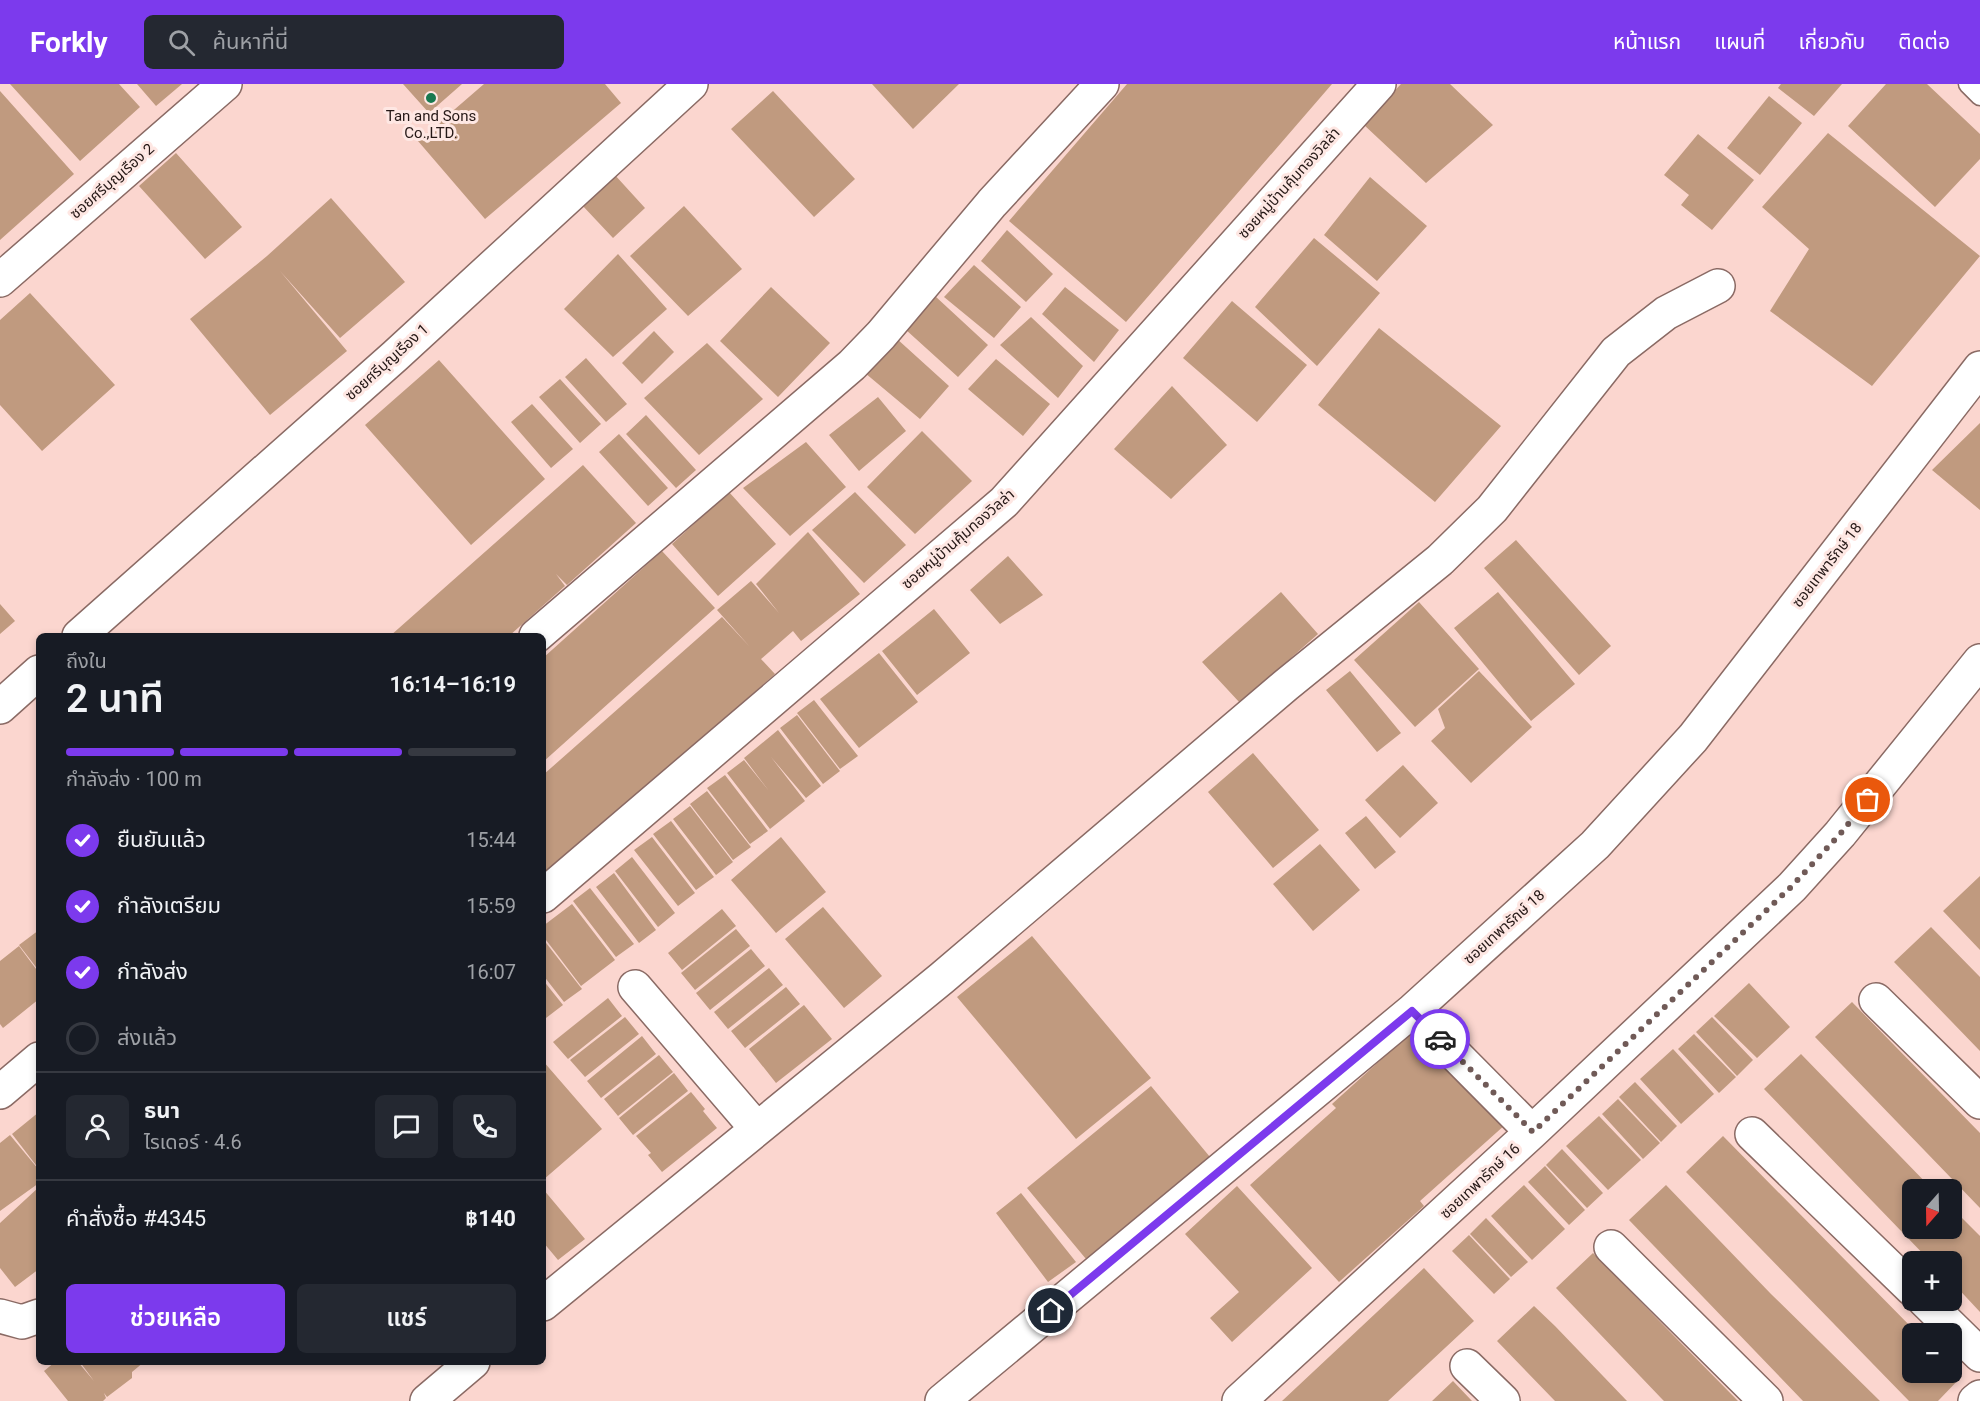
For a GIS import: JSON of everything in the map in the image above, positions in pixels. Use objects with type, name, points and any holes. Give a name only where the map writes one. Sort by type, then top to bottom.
[{"type":"street","name":"ซอยศรีบุญเรือง 2","points":[[0,280],[225,84]]},
{"type":"street","name":"ซอยศรีบุญเรือง 1","points":[[83,633],[395,356],[691,84]]},
{"type":"street","points":[[539,633],[852,364],[881,335],[992,203],[1102,84]]},
{"type":"street","name":"ซอยหมู่บ้านคุ้มทองวิลล่า","points":[[546,893],[1004,502],[1379,84]]},
{"type":"street","points":[[546,1302],[942,978],[1286,685],[1440,560],[1492,509],[1616,352],[1666,312],[1718,286]]},
{"type":"street","name":"ซอยเทพารักษ์ 18","points":[[942,1401],[1412,1011],[1595,845],[1693,738],[1980,368]]},
{"type":"street","name":"ซอยเทพารักษ์ 16","points":[[1239,1401],[1533,1132],[1792,886],[1840,834],[1980,661]]},
{"type":"street","points":[[0,707],[36,675]]},
{"type":"street","points":[[635,987],[758,1129]]},
{"type":"street","points":[[1876,1000],[1980,1102]]},
{"type":"street","points":[[1412,1011],[1533,1132]]},
{"type":"street","points":[[0,1092],[36,1062]]},
{"type":"street","points":[[1752,1134],[1902,1279]]},
{"type":"street","points":[[1611,1247],[1766,1401]]},
{"type":"street","points":[[1935,1311],[1980,1355]]},
{"type":"street","points":[[0,1316],[22,1322],[36,1317]]},
{"type":"street","points":[[427,1401],[469,1365]]},
{"type":"street","points":[[1467,1366],[1503,1401]]},
{"type":"street","points":[[1976,1401],[1980,1397]]},
{"type":"lane","points":[[1968,84],[1980,96]]},
{"type":"building","points":[[10,84],[119,84],[140,107],[80,161]]},
{"type":"building","points":[[137,84],[182,84],[156,106]]},
{"type":"building","name":"Tan and Sons Co.,LTD.","points":[[403,84],[462,84],[429,113]]},
{"type":"building","points":[[484,84],[605,84],[621,103],[485,219],[418,141]]},
{"type":"building","points":[[872,84],[959,84],[913,129]]},
{"type":"building","points":[[1127,84],[1332,84],[1126,322],[1009,221]]},
{"type":"building","points":[[1401,84],[1450,84],[1493,125],[1426,183],[1363,124]]},
{"type":"building","points":[[1781,84],[1842,84],[1814,116],[1778,88]]},
{"type":"building","points":[[1886,84],[1927,84],[1980,134],[1980,159],[1935,207],[1848,126]]},
{"type":"building","points":[[0,91],[74,174],[0,240]]},
{"type":"building","points":[[773,91],[855,179],[814,217],[731,129]]},
{"type":"building","points":[[1769,96],[1802,123],[1760,175],[1727,148]]},
{"type":"building","points":[[1828,133],[1980,256],[1872,386],[1770,311],[1809,249],[1762,207]]},
{"type":"building","points":[[1698,134],[1754,180],[1712,230],[1681,205],[1689,195],[1664,175]]},
{"type":"building","points":[[176,153],[242,227],[205,259],[139,186]]},
{"type":"building","points":[[614,174],[645,208],[613,238],[581,204]]},
{"type":"building","points":[[1370,177],[1427,226],[1377,281],[1324,235]]},
{"type":"building","points":[[331,198],[405,282],[340,338],[280,271],[347,351],[270,415],[190,319],[267,256]]},
{"type":"building","points":[[684,206],[742,269],[688,316],[630,256]]},
{"type":"building","points":[[1007,230],[1053,274],[1026,302],[981,261]]},
{"type":"building","points":[[1314,238],[1380,293],[1317,366],[1255,307]]},
{"type":"building","points":[[618,254],[667,309],[613,357],[564,309]]},
{"type":"building","points":[[974,265],[1021,307],[994,338],[944,297]]},
{"type":"building","points":[[771,287],[830,343],[778,397],[720,341]]},
{"type":"building","points":[[1065,287],[1119,330],[1094,362],[1042,314]]},
{"type":"building","points":[[30,293],[115,385],[42,451],[0,405],[0,320]]},
{"type":"building","points":[[935,296],[988,345],[958,377],[905,329]]},
{"type":"building","points":[[1232,301],[1307,365],[1257,422],[1183,358]]},
{"type":"building","points":[[1031,317],[1083,366],[1058,398],[1000,345]]},
{"type":"building","points":[[1379,328],[1501,426],[1435,502],[1318,405]]},
{"type":"building","points":[[654,331],[674,352],[642,384],[622,363]]},
{"type":"building","points":[[896,338],[949,386],[920,419],[865,373]]},
{"type":"building","points":[[707,343],[763,399],[699,455],[644,398]]},
{"type":"building","points":[[586,358],[627,404],[606,422],[565,377]]},
{"type":"building","points":[[996,359],[1050,404],[1023,436],[968,389]]},
{"type":"building","points":[[439,360],[545,479],[471,545],[365,425]]},
{"type":"building","points":[[560,379],[601,424],[580,443],[539,397]]},
{"type":"building","points":[[1172,386],[1227,445],[1171,499],[1114,449]]},
{"type":"building","points":[[878,397],[906,431],[859,471],[829,435]]},
{"type":"building","points":[[532,404],[573,449],[551,468],[511,422]]},
{"type":"building","points":[[646,415],[696,470],[676,488],[626,434]]},
{"type":"building","points":[[1980,423],[1980,510],[1932,470]]},
{"type":"building","points":[[922,431],[972,481],[915,534],[867,487]]},
{"type":"building","points":[[619,434],[668,488],[648,506],[599,452]]},
{"type":"building","points":[[806,442],[846,487],[790,536],[743,488]]},
{"type":"building","points":[[583,465],[636,523],[567,585],[556,574],[565,586],[512,633],[393,633]]},
{"type":"building","points":[[729,492],[776,544],[718,596],[672,544]]},
{"type":"building","points":[[855,492],[906,545],[864,583],[812,530]]},
{"type":"building","points":[[808,532],[860,594],[801,641],[793,631],[761,659],[775,674],[546,877],[546,772],[722,617],[750,647],[717,610],[751,581],[779,613],[756,584]]},
{"type":"building","points":[[1516,540],[1611,646],[1579,675],[1484,568]]},
{"type":"building","points":[[662,551],[715,608],[546,759],[546,655]]},
{"type":"building","points":[[1008,556],[1043,595],[1000,624],[970,590]]},
{"type":"building","points":[[1281,592],[1318,634],[1240,703],[1202,662]]},
{"type":"building","points":[[1498,592],[1575,684],[1531,721],[1454,628]]},
{"type":"building","points":[[1419,602],[1479,669],[1415,727],[1354,660]]},
{"type":"building","points":[[0,604],[15,621],[0,634]]},
{"type":"building","points":[[934,609],[970,653],[917,695],[882,651]]},
{"type":"building","points":[[879,653],[918,702],[859,748],[820,699]]},
{"type":"building","points":[[1350,671],[1401,733],[1377,752],[1326,690]]},
{"type":"building","points":[[1479,671],[1532,727],[1471,783],[1431,741],[1445,728],[1438,709]]},
{"type":"building","points":[[814,700],[858,756],[840,769],[797,713]]},
{"type":"building","points":[[797,715],[840,771],[823,784],[780,728]]},
{"type":"building","points":[[778,730],[821,786],[806,798],[771,757],[805,801],[770,829],[727,773],[744,760],[769,791],[744,758]]},
{"type":"building","points":[[1253,753],[1319,830],[1273,868],[1208,792]]},
{"type":"building","points":[[1403,765],[1438,803],[1400,838],[1365,800]]},
{"type":"building","points":[[725,775],[768,831],[750,844],[707,788]]},
{"type":"building","points":[[707,791],[751,847],[733,860],[690,804]]},
{"type":"building","points":[[690,806],[733,862],[716,875],[673,819]]},
{"type":"building","points":[[1366,816],[1396,852],[1375,869],[1345,833]]},
{"type":"building","points":[[671,821],[714,877],[696,890],[653,834]]},
{"type":"building","points":[[652,837],[695,893],[678,906],[634,850]]},
{"type":"building","points":[[781,837],[826,892],[776,933],[731,880]]},
{"type":"building","points":[[1320,844],[1360,890],[1313,931],[1273,884]]},
{"type":"building","points":[[632,857],[675,913],[658,927],[615,871]]},
{"type":"building","points":[[614,873],[656,930],[639,943],[596,887]]},
{"type":"building","points":[[1980,876],[1980,950],[1943,911]]},
{"type":"building","points":[[590,888],[634,944],[616,957],[573,901]]},
{"type":"building","points":[[572,904],[615,960],[581,986],[546,940],[546,924]]},
{"type":"building","points":[[823,907],[882,976],[844,1008],[785,939]]},
{"type":"building","points":[[722,909],[736,926],[682,970],[668,953]]},
{"type":"building","points":[[1931,927],[1980,977],[1980,1051],[1894,962]]},
{"type":"building","points":[[736,929],[750,946],[695,990],[681,973]]},
{"type":"building","points":[[36,932],[36,967],[19,945]]},
{"type":"building","points":[[1032,936],[1151,1078],[1076,1139],[957,997]]},
{"type":"building","points":[[546,943],[582,989],[564,1002],[546,979]]},
{"type":"building","points":[[19,946],[36,969],[36,1001],[3,1028],[0,1024],[0,961]]},
{"type":"building","points":[[751,949],[765,966],[710,1010],[696,993]]},
{"type":"building","points":[[769,968],[783,985],[728,1029],[714,1012]]},
{"type":"building","points":[[1749,983],[1790,1027],[1757,1058],[1714,1016]]},
{"type":"building","points":[[546,984],[563,1005],[546,1018]]},
{"type":"building","points":[[786,987],[800,1004],[745,1048],[731,1031]]},
{"type":"building","points":[[608,998],[622,1016],[568,1059],[553,1042]]},
{"type":"building","points":[[1852,1002],[1980,1133],[1980,1208],[1962,1189],[1962,1179],[1952,1179],[1815,1037]]},
{"type":"building","points":[[804,1005],[832,1039],[776,1083],[749,1049]]},
{"type":"building","points":[[625,1017],[639,1034],[585,1077],[570,1060]]},
{"type":"building","points":[[1712,1017],[1753,1060],[1737,1076],[1696,1032]]},
{"type":"building","points":[[1417,1027],[1506,1124],[1420,1201],[1424,1206],[1339,1282],[1250,1185],[1336,1108],[1332,1104]]},
{"type":"building","points":[[1694,1034],[1736,1077],[1719,1093],[1678,1049]]},
{"type":"building","points":[[642,1036],[656,1054],[601,1098],[587,1081]]},
{"type":"building","points":[[1673,1049],[1714,1094],[1681,1124],[1640,1079]]},
{"type":"building","points":[[1801,1054],[1922,1179],[1902,1179],[1902,1232],[1764,1089]]},
{"type":"building","points":[[659,1055],[673,1072],[618,1116],[604,1099]]},
{"type":"building","points":[[546,1064],[602,1129],[546,1177]]},
{"type":"building","points":[[674,1073],[688,1091],[633,1135],[619,1118]]},
{"type":"building","points":[[1635,1082],[1677,1126],[1661,1142],[1619,1097]]},
{"type":"building","points":[[1151,1086],[1210,1157],[1086,1259],[1027,1188]]},
{"type":"building","points":[[691,1092],[717,1128],[662,1172],[648,1155],[651,1153],[636,1136]]},
{"type":"building","points":[[1618,1099],[1660,1143],[1643,1159],[1602,1114]]},
{"type":"building","points":[[36,1114],[36,1165],[12,1134]]},
{"type":"building","points":[[1599,1116],[1641,1160],[1608,1190],[1566,1146]]},
{"type":"building","points":[[10,1135],[36,1166],[36,1185],[0,1211],[0,1143]]},
{"type":"building","points":[[1723,1136],[1907,1323],[1902,1323],[1902,1383],[1955,1383],[1938,1401],[1909,1401],[1686,1172]]},
{"type":"building","points":[[1562,1149],[1603,1193],[1587,1208],[1546,1165]]},
{"type":"building","points":[[1545,1166],[1585,1210],[1569,1225],[1528,1182]]},
{"type":"building","points":[[1524,1185],[1565,1229],[1532,1260],[1491,1216]]},
{"type":"building","points":[[1666,1185],[1771,1294],[1880,1401],[1803,1401],[1629,1220]]},
{"type":"building","points":[[1237,1186],[1312,1268],[1232,1342],[1210,1318],[1239,1292],[1185,1234]]},
{"type":"building","points":[[36,1190],[36,1271],[15,1287],[0,1268],[0,1223]]},
{"type":"building","points":[[546,1193],[585,1239],[558,1260],[546,1246]]},
{"type":"building","points":[[1021,1193],[1076,1262],[1048,1282],[996,1213]]},
{"type":"building","points":[[1486,1218],[1528,1262],[1511,1277],[1470,1234]]},
{"type":"building","points":[[1962,1218],[1980,1236],[1980,1312],[1962,1293],[1962,1251],[1920,1251],[1909,1239],[1962,1239]]},
{"type":"building","points":[[1469,1235],[1510,1279],[1494,1294],[1452,1251]]},
{"type":"building","points":[[1593,1253],[1738,1401],[1664,1401],[1661,1398],[1556,1288]]},
{"type":"building","points":[[1424,1268],[1474,1321],[1388,1401],[1282,1401]]},
{"type":"building","points":[[1534,1306],[1627,1401],[1555,1401],[1497,1341]]},
{"type":"building","points":[[51,1365],[81,1365],[94,1381],[82,1365],[140,1365],[132,1372],[132,1378],[107,1397],[104,1393],[106,1398],[103,1401],[68,1401],[44,1371]]},
{"type":"building","points":[[1453,1381],[1472,1401],[1432,1401]]},
{"type":"way so far","points":[[1440,1039],[1533,1132],[1792,886],[1868,800]]},
{"type":"place","name":"Tan and Sons Co.,LTD.","points":[[431,98]]},
{"type":"route","points":[[1051,1311],[1412,1011],[1440,1039]]}]
